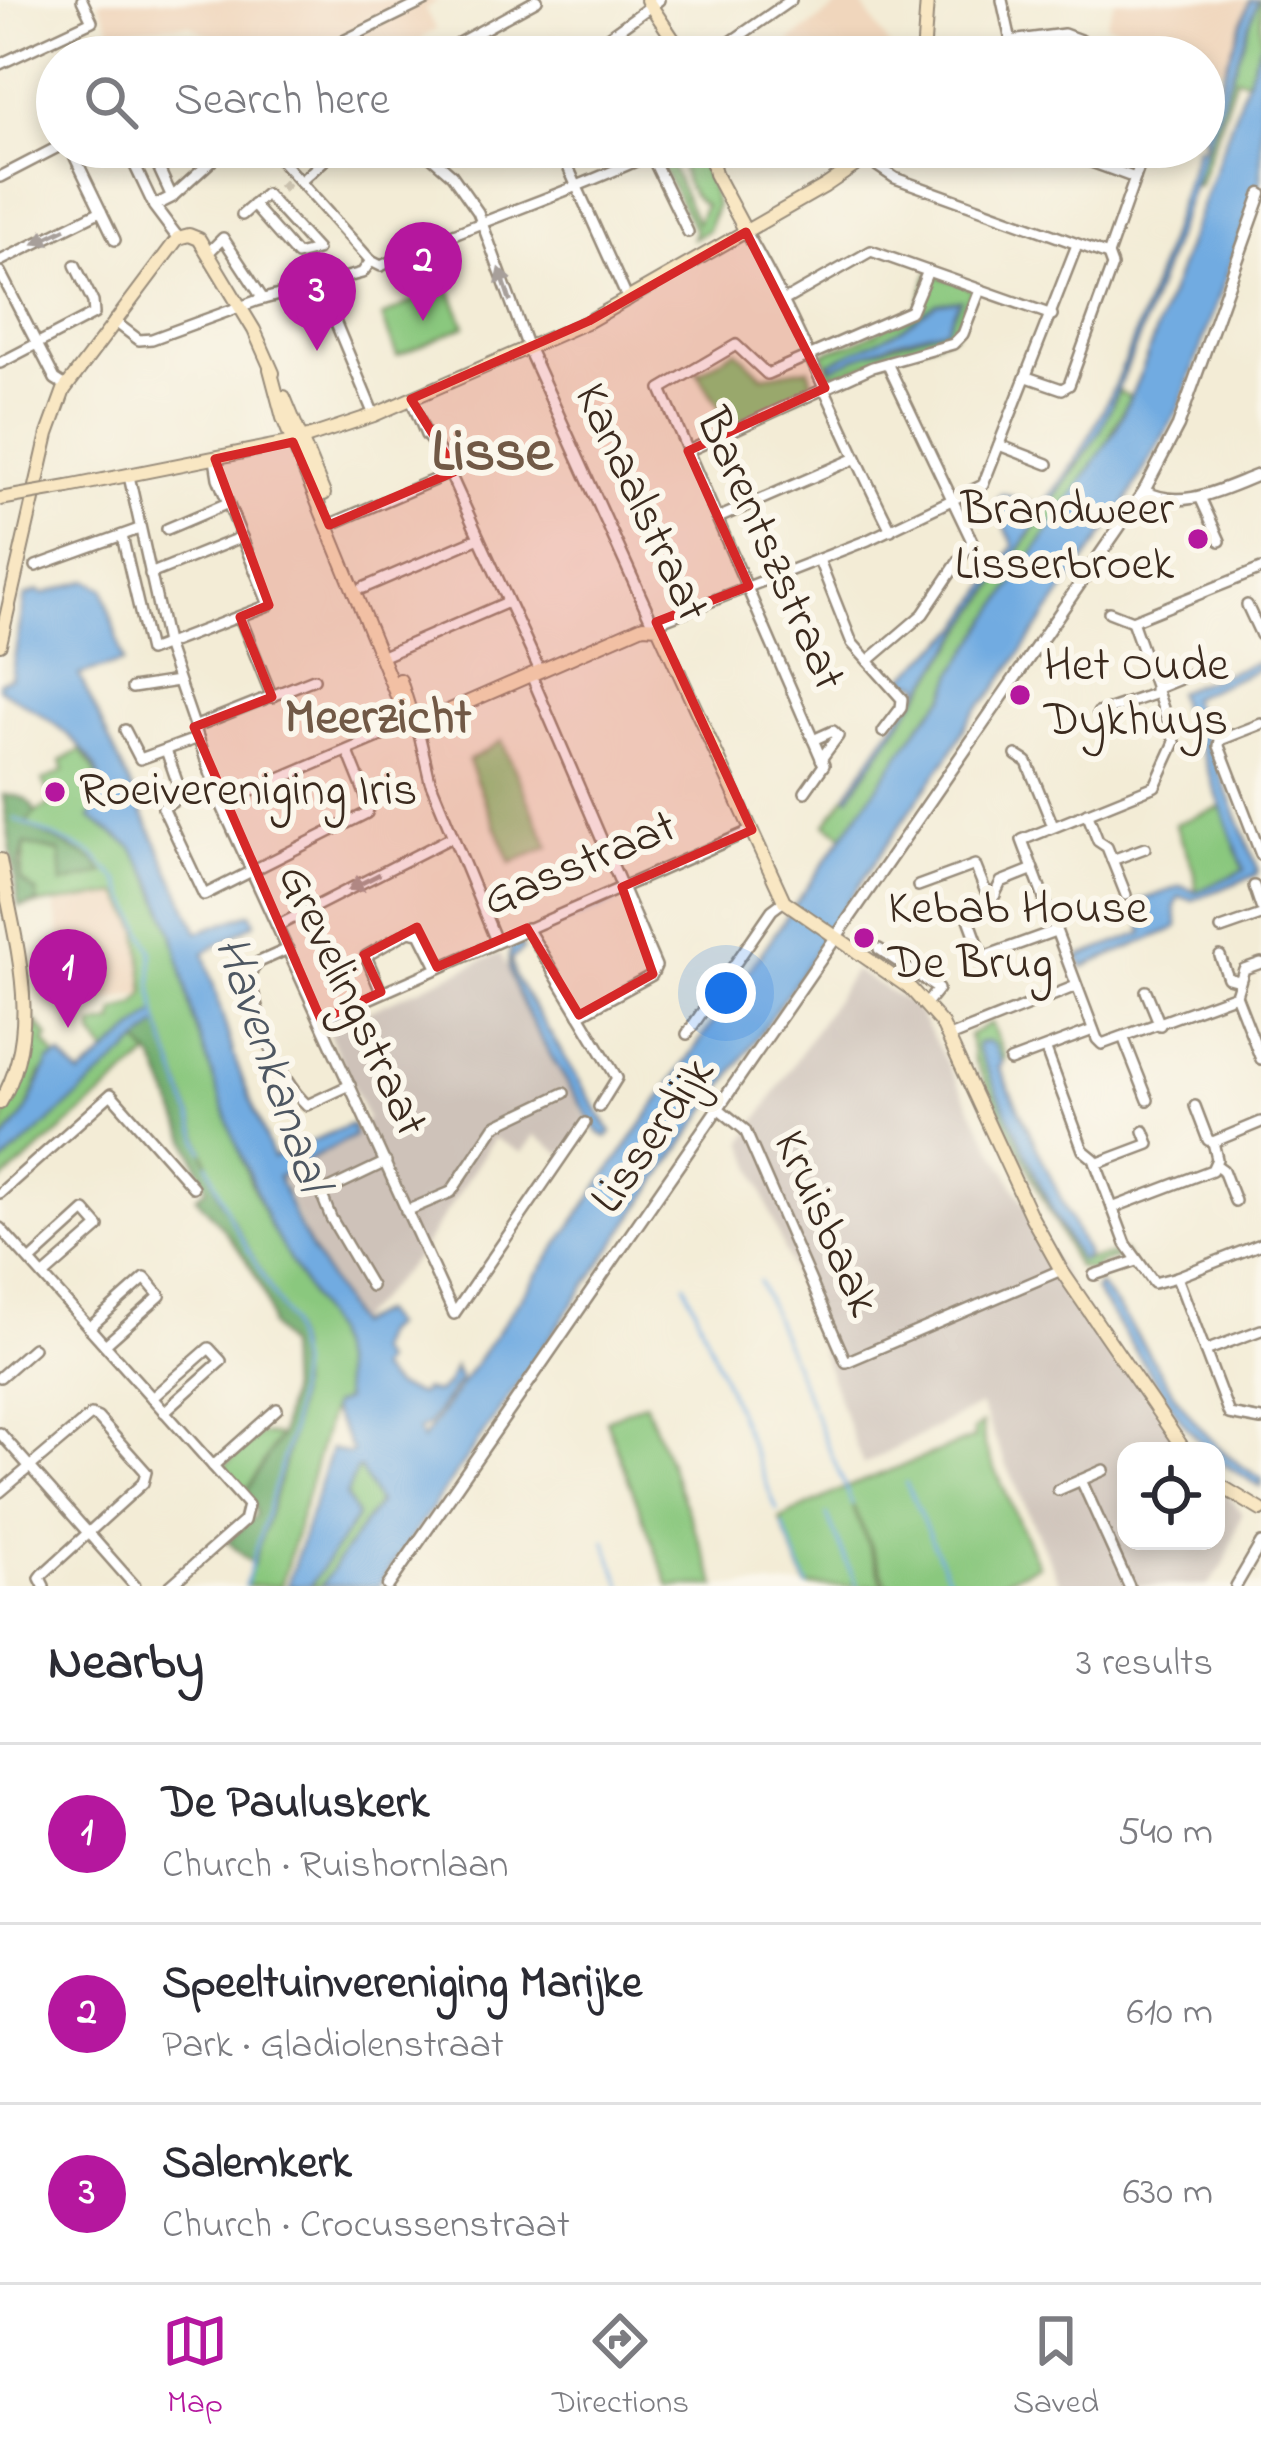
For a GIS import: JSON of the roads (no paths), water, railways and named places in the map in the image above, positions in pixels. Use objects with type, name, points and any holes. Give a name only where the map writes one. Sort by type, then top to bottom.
[{"type":"main road","points":[[924,36],[927,0]]},
{"type":"main road","points":[[652,2],[672,36]]},
{"type":"main road","points":[[714,168],[746,232]]},
{"type":"main road","points":[[0,499],[298,441],[374,415],[628,300],[825,187],[848,168]]},
{"type":"main road","points":[[0,644],[48,434],[66,386],[178,238],[194,236],[241,307],[270,369],[387,655]]},
{"type":"main road","points":[[332,523],[363,588],[403,712],[414,719],[425,722],[653,624]]},
{"type":"main road","name":"Kanaalstraat","points":[[653,624],[788,905]]},
{"type":"main road","points":[[0,860],[25,1022],[14,1078],[0,1102]]},
{"type":"main road","points":[[788,905],[926,1004],[950,1037],[1030,1216],[1061,1270],[1179,1442]]},
{"type":"main road","points":[[1225,1488],[1261,1510]]},
{"type":"street","points":[[58,36],[92,21],[82,0]]},
{"type":"street","points":[[471,36],[537,0]]},
{"type":"street","points":[[739,36],[791,0]]},
{"type":"street","points":[[1002,0],[1010,36]]},
{"type":"street","points":[[353,36],[419,2]]},
{"type":"street","points":[[607,36],[652,2]]},
{"type":"street","points":[[71,30],[74,36]]},
{"type":"street","points":[[0,64],[36,47]]},
{"type":"street","points":[[0,177],[36,158]]},
{"type":"street","points":[[80,168],[115,240]]},
{"type":"street","points":[[136,168],[154,206],[178,238]]},
{"type":"street","points":[[159,168],[172,197]]},
{"type":"street","points":[[154,206],[172,197],[204,168]]},
{"type":"street","points":[[286,168],[370,261],[382,266],[481,222],[576,190],[617,168]]},
{"type":"street","points":[[295,179],[312,168]]},
{"type":"street","name":"Kanaalstraat","points":[[444,168],[481,222],[528,348],[653,624]]},
{"type":"street","points":[[567,168],[628,300]]},
{"type":"street","points":[[656,168],[688,232]]},
{"type":"street","points":[[885,168],[895,178],[1108,255]]},
{"type":"street","points":[[1108,168],[1135,178]]},
{"type":"street","points":[[1027,377],[1062,389],[1069,385],[1112,266],[1108,255],[1139,168]]},
{"type":"street","points":[[271,197],[281,189]]},
{"type":"street","points":[[242,215],[253,205],[266,194],[316,250],[297,255],[253,205]]},
{"type":"street","name":"Lisserdijk","points":[[388,1586],[718,1108],[830,935],[1144,491],[1178,426],[1261,194]]},
{"type":"street","points":[[0,261],[101,211]]},
{"type":"street","points":[[746,232],[784,300],[891,530]]},
{"type":"street","points":[[208,253],[223,238],[263,299]]},
{"type":"street","points":[[653,624],[891,530],[982,485],[1077,245]]},
{"type":"street","points":[[784,300],[871,251],[1052,315]]},
{"type":"street","points":[[114,321],[140,340],[152,339],[263,299],[362,273],[370,261]]},
{"type":"street","points":[[0,363],[90,318],[95,310],[75,266]]},
{"type":"street","points":[[811,357],[911,311],[928,271]]},
{"type":"street","points":[[0,272],[55,379],[66,386]]},
{"type":"street","points":[[320,285],[374,415]]},
{"type":"street","points":[[688,452],[825,388],[953,344],[963,334],[980,290]]},
{"type":"street","name":"Barentszstraat","points":[[805,792],[824,765],[662,389],[736,345],[767,374],[811,357]]},
{"type":"street","points":[[868,661],[923,614],[972,541],[887,363]]},
{"type":"street","points":[[411,399],[508,602],[657,971],[579,1015]]},
{"type":"street","points":[[999,445],[1048,464]]},
{"type":"street","points":[[122,536],[149,651],[269,605],[215,459]]},
{"type":"street","points":[[718,518],[854,459]]},
{"type":"street","points":[[332,523],[450,473]]},
{"type":"street","points":[[1144,491],[1173,500],[1200,497],[1261,474]]},
{"type":"street","name":"Grevelingstraat","points":[[128,476],[167,647],[221,804],[454,1314],[585,1123]]},
{"type":"street","points":[[1200,497],[1220,541]]},
{"type":"street","points":[[167,529],[228,503]]},
{"type":"street","points":[[36,566],[139,530]]},
{"type":"street","points":[[150,574],[242,537]]},
{"type":"street","points":[[363,588],[479,538]]},
{"type":"street","points":[[819,560],[852,643],[902,699],[901,708],[883,732]]},
{"type":"street","points":[[1109,612],[1132,621],[1261,568]]},
{"type":"street","points":[[387,655],[508,602]]},
{"type":"street","points":[[1246,605],[1261,635]]},
{"type":"street","points":[[240,617],[272,697]]},
{"type":"street","points":[[1132,621],[1175,742],[1155,786],[1022,840],[1102,1044],[1236,995]]},
{"type":"street","points":[[1098,713],[1192,674]]},
{"type":"street","points":[[125,730],[140,759],[314,680]]},
{"type":"street","points":[[132,688],[178,681]]},
{"type":"street","points":[[221,804],[414,719],[430,781],[496,941]]},
{"type":"street","points":[[1261,724],[1220,740],[1219,746],[1261,855]]},
{"type":"street","name":"Barentszstraat","points":[[813,740],[833,731],[838,736],[821,759]]},
{"type":"street","points":[[166,750],[182,796],[163,808],[204,895],[369,811],[348,752]]},
{"type":"street","points":[[1016,755],[1027,763],[1053,826]]},
{"type":"street","points":[[1087,813],[1126,895]]},
{"type":"street","name":"Gasstraat","points":[[321,1020],[752,830]]},
{"type":"street","points":[[277,926],[452,837]]},
{"type":"street","points":[[1112,860],[1144,848]]},
{"type":"street","points":[[918,886],[975,866],[985,890],[995,895]]},
{"type":"street","points":[[1031,870],[1001,882],[988,908],[968,916],[983,957],[1055,931]]},
{"type":"street","points":[[1221,929],[1261,911],[1254,886]]},
{"type":"street","points":[[687,1034],[772,910],[788,905]]},
{"type":"street","points":[[527,928],[617,1078],[599,1107]]},
{"type":"street","name":"Gasstraat","points":[[381,992],[366,956],[410,931],[420,933],[437,967]]},
{"type":"street","points":[[288,949],[259,962],[249,974],[260,1021],[286,1078],[307,1105],[350,1085]]},
{"type":"street","points":[[879,949],[938,989],[926,1004]]},
{"type":"street","points":[[1220,956],[1228,978],[1239,982]]},
{"type":"street","points":[[1260,1055],[1236,995],[1244,969],[1261,963]]},
{"type":"street","points":[[950,1037],[1076,986]]},
{"type":"street","points":[[1146,991],[1160,1025]]},
{"type":"street","points":[[1010,1061],[1093,1030]]},
{"type":"street","points":[[1124,1039],[1148,1100]]},
{"type":"street","points":[[1046,1050],[1083,1150],[1096,1164],[1126,1244],[1154,1283],[1261,1244]]},
{"type":"street","name":"Grevelingstraat","points":[[406,1211],[451,1192],[495,1126],[564,1093]]},
{"type":"street","points":[[0,1193],[112,1094],[193,1187]]},
{"type":"street","points":[[1195,1106],[1213,1142]]},
{"type":"street","name":"Kruisbaak","points":[[718,1108],[746,1130],[846,1362],[1061,1270]]},
{"type":"street","points":[[1213,1142],[1261,1122]]},
{"type":"street","points":[[1096,1164],[1149,1144],[1144,1131]]},
{"type":"street","points":[[1112,1208],[1212,1170],[1216,1165],[1213,1142]]},
{"type":"street","points":[[371,1286],[321,1193],[386,1162]]},
{"type":"street","points":[[1216,1165],[1223,1170],[1235,1201]]},
{"type":"street","points":[[29,1261],[85,1211],[99,1227],[44,1276]]},
{"type":"street","points":[[0,1228],[248,1505],[248,1513],[170,1586]]},
{"type":"street","points":[[1094,1275],[1136,1261]]},
{"type":"street","points":[[1177,1277],[1229,1414],[1261,1420]]},
{"type":"street","points":[[89,1328],[145,1278],[160,1296],[105,1345]]},
{"type":"street","points":[[1205,1351],[1261,1330]]},
{"type":"street","points":[[0,1376],[33,1348]]},
{"type":"street","points":[[152,1398],[209,1348],[221,1361],[164,1412]]},
{"type":"street","points":[[213,1466],[277,1409]]},
{"type":"street","points":[[0,1492],[91,1415],[146,1472],[143,1483],[43,1574],[44,1586]]},
{"type":"street","points":[[0,1433],[135,1586]]},
{"type":"street","points":[[1058,1490],[1104,1470]]},
{"type":"street","points":[[1081,1480],[1129,1586]]},
{"type":"street","points":[[1236,1586],[1261,1543]]},
{"type":"water","points":[[1250,0],[1258,0],[1225,94],[1225,69]]},
{"type":"water","points":[[1261,41],[1261,179],[1179,408],[1125,504],[989,698],[970,718],[800,975],[378,1586],[321,1586],[378,1503],[360,1469],[346,1496],[357,1517],[310,1586],[287,1586],[331,1449],[352,1451],[331,1409],[344,1400],[340,1365],[331,1332],[270,1226],[232,1133],[194,1021],[173,933],[152,880],[131,846],[90,818],[101,791],[90,759],[63,731],[0,689],[0,682],[11,677],[25,596],[87,580],[104,589],[123,662],[79,675],[198,932],[251,913],[255,923],[204,953],[236,1062],[273,1158],[352,1124],[354,1136],[278,1177],[300,1229],[355,1325],[380,1312],[391,1326],[382,1333],[375,1351],[382,1362],[377,1370],[395,1387],[420,1395],[423,1390],[436,1393],[447,1384],[454,1367],[460,1379],[428,1425],[418,1430],[422,1440],[923,721],[946,696],[954,673],[1115,431],[1215,168],[1225,168],[1225,141]]},
{"type":"water","points":[[1190,168],[1199,168],[1101,430],[849,797],[846,795],[918,693],[921,684],[901,680],[960,628],[1014,545],[994,505],[1002,494],[1041,506],[1068,471],[1115,384]]},
{"type":"water","points":[[960,300],[946,328],[894,342],[832,368],[830,363],[899,330],[937,303]]},
{"type":"water","points":[[1257,662],[1259,669],[1190,698],[1258,869],[1256,875],[1193,900],[1179,897],[1174,929],[1083,967],[1078,957],[1143,933],[1137,902],[1181,886],[1196,892],[1244,870],[1176,692]]},
{"type":"water","points":[[520,943],[523,949],[511,960],[515,977],[611,1132],[607,1137],[599,1133],[576,1097],[521,1001],[509,963],[512,945]]},
{"type":"water","points":[[156,1012],[156,1027],[0,1166],[0,1145],[25,1114],[49,1061],[61,1056],[80,1076]]},
{"type":"water","points":[[987,1041],[1003,1064],[999,1067],[1087,1254],[1083,1260],[1058,1223],[977,1048]]},
{"type":"water","points":[[1099,1285],[1120,1310],[1189,1414],[1214,1442],[1200,1442],[1182,1421],[1095,1290]]},
{"type":"water","points":[[1225,1452],[1261,1478],[1261,1487],[1225,1465]]},
{"type":"waterway","points":[[15,819],[92,854],[119,881],[152,951],[159,1023],[203,1151]]},
{"type":"waterway","points":[[546,930],[615,901]]},
{"type":"waterway","points":[[208,1164],[230,1218],[289,1322],[298,1365],[291,1431],[245,1586]]},
{"type":"waterway","points":[[759,1281],[852,1504]]},
{"type":"waterway","points":[[685,1284],[777,1510]]},
{"type":"waterway","points":[[906,1483],[952,1586]]},
{"type":"waterway","points":[[827,1515],[857,1586]]},
{"type":"waterway","points":[[783,1525],[808,1586]]},
{"type":"waterway","points":[[605,1540],[622,1586]]},
{"type":"tunnel","points":[[281,189],[291,179]]},
{"type":"place","name":"Speeltuinvereniging Marijke","points":[[423,321]]},
{"type":"place","name":"Salemkerk","points":[[317,351]]},
{"type":"place","name":"Brandweer Lisserbroek","points":[[1198,539]]},
{"type":"place","name":"Het Oude Dykhuys","points":[[1020,695]]},
{"type":"place","name":"Roeivereniging Iris","points":[[55,792]]},
{"type":"place","name":"Kebab House De Brug","points":[[864,938]]},
{"type":"place","name":"De Pauluskerk","points":[[68,1028]]},
{"type":"district","name":"Lisse","points":[[492,454]]},
{"type":"district","name":"Meerzicht","points":[[378,719]]},
{"type":"water label","name":"Havenkanaal","points":[[270,1064]]}]
